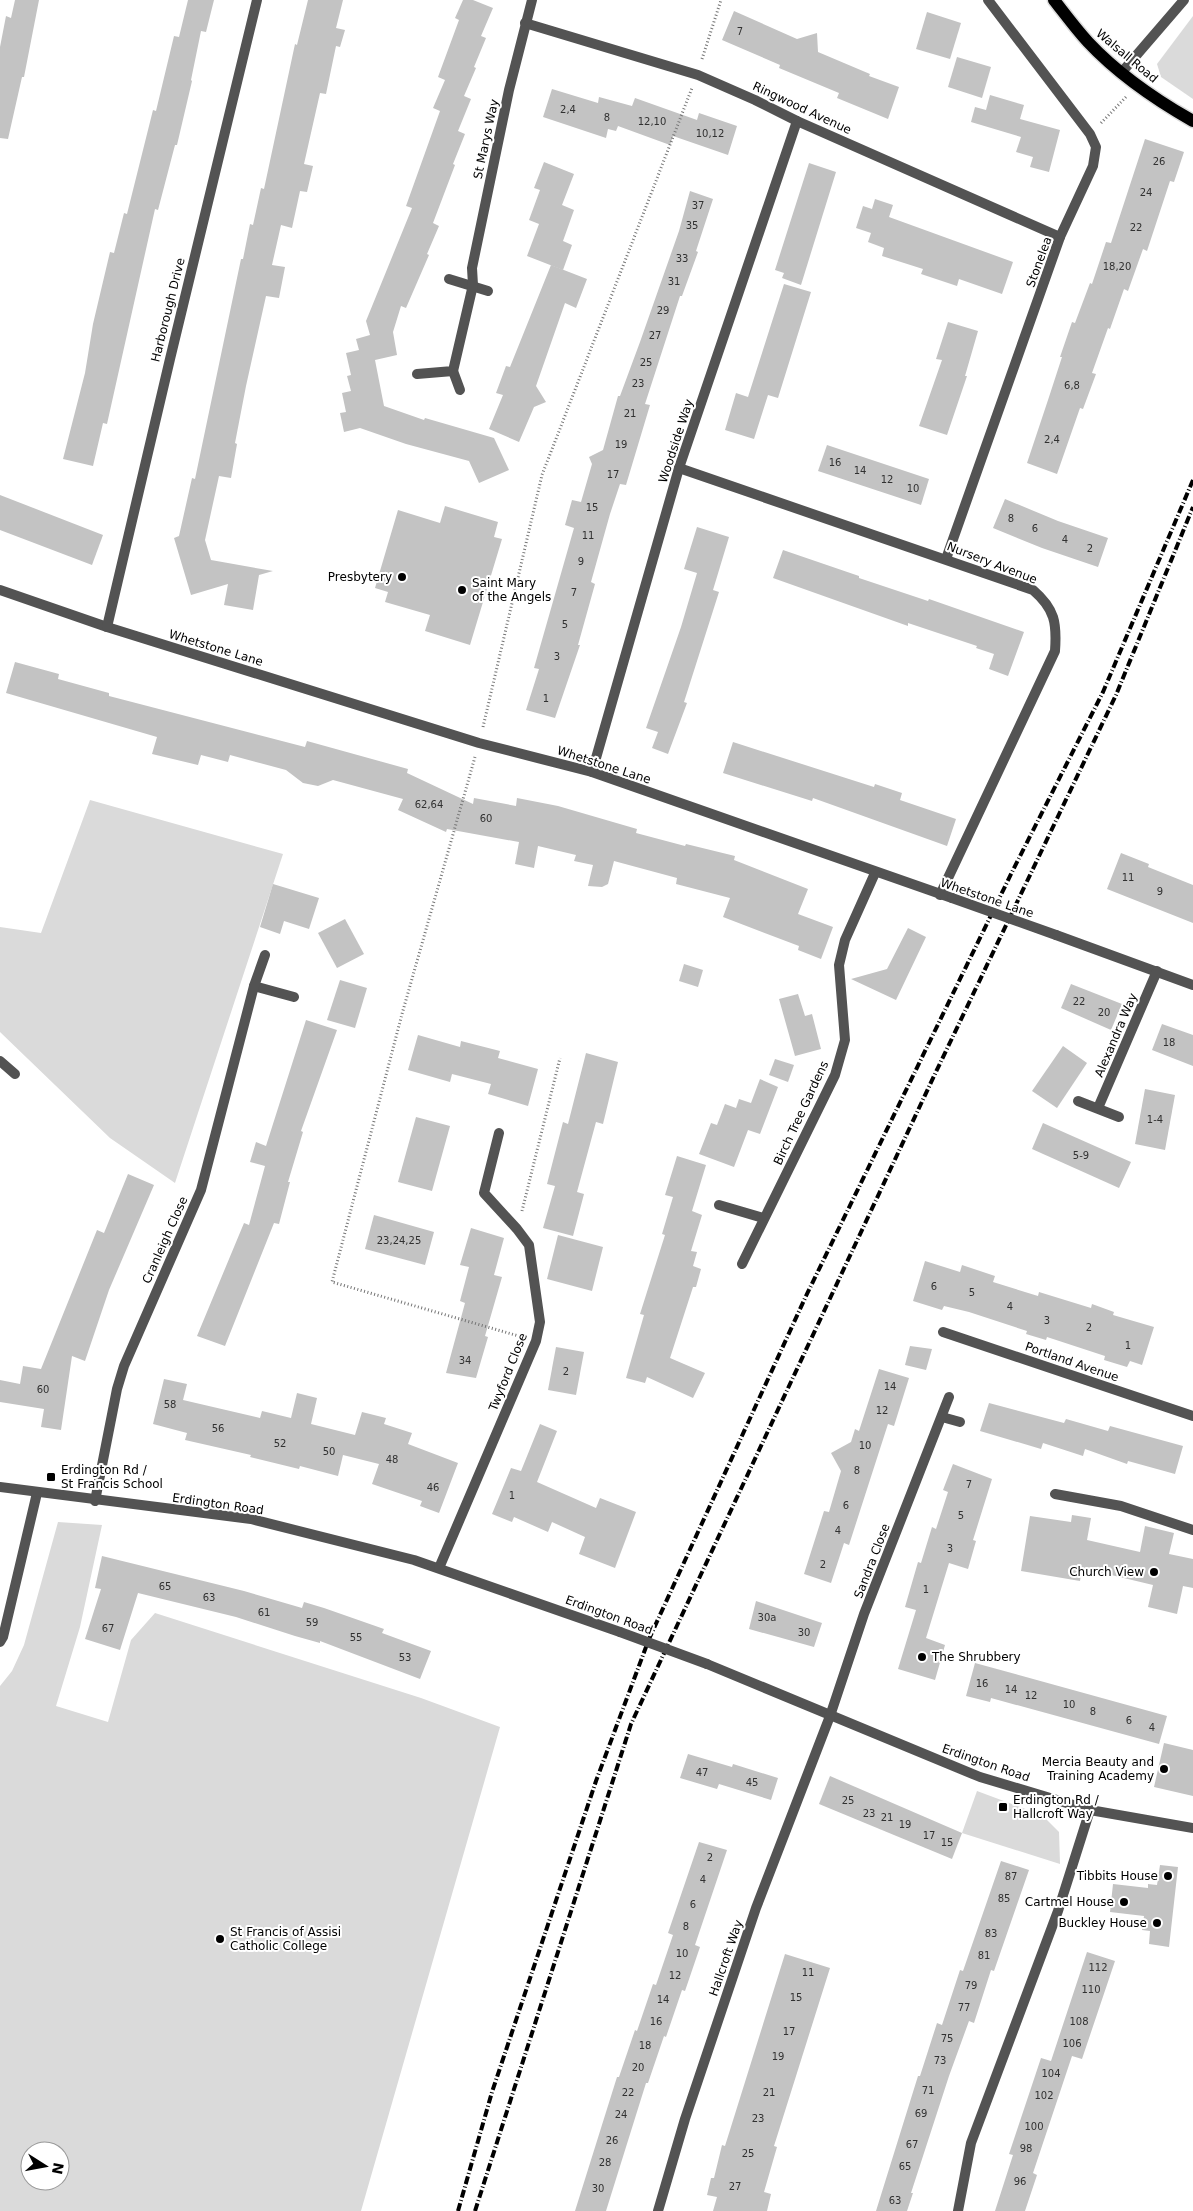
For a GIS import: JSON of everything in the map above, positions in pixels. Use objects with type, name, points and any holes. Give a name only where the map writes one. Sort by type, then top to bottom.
[{"type":"main road","name":"Walsall Road","points":[[1054,0],[1088,42],[1122,72],[1176,112],[1193,121]]},
{"type":"street","name":"Harborough Drive","points":[[107,627],[257,0]]},
{"type":"street","name":"St Marys Way","points":[[460,390],[454,371],[473,285],[474,259],[525,23],[532,0]]},
{"type":"street","name":"Stonelea","points":[[946,559],[1060,237],[1093,166],[1096,148],[1090,134],[988,0]]},
{"type":"street","points":[[1122,72],[1184,0]]},
{"type":"street","name":"Ringwood Avenue","points":[[525,23],[698,75],[797,121],[1060,237]]},
{"type":"street","name":"Woodside Way","points":[[592,772],[679,468],[797,121]]},
{"type":"street","points":[[450,279],[488,291]]},
{"type":"street","points":[[417,374],[454,371]]},
{"type":"street","name":"Nursery Avenue","points":[[679,468],[1033,590],[1044,600],[1053,614],[1056,628],[1055,651],[940,895]]},
{"type":"street","name":"Whetstone Lane","points":[[0,590],[107,627],[479,742],[592,772],[1193,985]]},
{"type":"street","name":"Birch Tree Gardens","points":[[742,1264],[835,1075],[845,1040],[839,965],[845,940],[875,872]]},
{"type":"street","name":"Cranleigh Close","points":[[95,1501],[117,1389],[124,1366],[201,1190],[254,986],[265,955]]},
{"type":"street","name":"Alexandra Way","points":[[1098,1108],[1157,971]]},
{"type":"street","points":[[254,986],[294,996]]},
{"type":"street","points":[[0,1061],[15,1074]]},
{"type":"street","points":[[1078,1101],[1119,1117]]},
{"type":"street","name":"Twyford Close","points":[[439,1568],[536,1341],[540,1322],[529,1245],[484,1193],[499,1133]]},
{"type":"street","points":[[719,1205],[764,1218]]},
{"type":"street","name":"Portland Avenue","points":[[943,1332],[1193,1416]]},
{"type":"street","name":"Sandra Close","points":[[830,1716],[864,1614],[949,1397]]},
{"type":"street","points":[[942,1417],[960,1422]]},
{"type":"street","name":"Erdington Road","points":[[0,1487],[250,1520],[414,1560],[707,1664],[980,1777],[1090,1810],[1193,1828]]},
{"type":"street","points":[[0,1642],[3,1637],[37,1493]]},
{"type":"street","points":[[1055,1494],[1121,1506],[1193,1530]]},
{"type":"street","name":"Hallcroft Way","points":[[658,2211],[685,2119],[756,1908],[830,1716]]},
{"type":"street","points":[[958,2211],[971,2143],[1058,1911],[1090,1810]]},
{"type":"path","points":[[536,1341],[332,1282],[402,1014],[479,742],[542,475],[698,75],[721,0]]},
{"type":"path","points":[[1090,134],[1138,84]]},
{"type":"path","points":[[517,1229],[560,1058]]},
{"type":"shaded area","points":[[1193,16],[1193,99],[1161,77],[1157,64]]},
{"type":"shaded area","points":[[90,800],[283,854],[175,1183],[110,1138],[0,1032],[0,927],[41,933]]},
{"type":"shaded area","name":"St Francis of Assisi Catholic College","points":[[58,1522],[102,1525],[80,1627],[56,1706],[108,1722],[131,1640],[155,1613],[421,1698],[500,1727],[361,2211],[0,2211],[0,1686],[12,1671],[24,1645]]},
{"type":"shaded area","points":[[977,1791],[1042,1815],[1059,1832],[1060,1864],[962,1833]]},
{"type":"building","points":[[15,0],[39,0],[24,77],[22,77],[8,139],[0,138],[0,47],[6,16],[11,18]]},
{"type":"building","points":[[188,0],[214,0],[206,32],[201,31],[177,145],[175,145],[158,210],[155,209],[107,424],[103,423],[93,466],[63,459],[85,373],[93,324],[110,252],[114,253],[124,213],[127,214],[153,110],[156,111],[174,36],[179,37]]},
{"type":"building","points":[[308,0],[343,0],[336,28],[345,30],[340,47],[336,46],[326,94],[320,93],[304,164],[313,166],[307,192],[300,191],[292,228],[281,225],[272,265],[285,267],[279,298],[266,296],[235,443],[237,444],[231,478],[219,476],[205,540],[211,560],[273,571],[259,575],[253,610],[224,605],[228,584],[191,595],[174,538],[179,536],[192,478],[195,479],[241,259],[243,259],[250,224],[253,225],[261,188],[264,189],[295,44],[297,45]]},
{"type":"building","points":[[463,0],[473,0],[493,8],[481,36],[486,38],[464,96],[471,99],[458,131],[465,134],[433,223],[439,226],[427,254],[429,255],[406,308],[401,306],[393,332],[397,355],[375,360],[384,406],[424,420],[425,418],[494,438],[509,470],[479,483],[469,461],[406,444],[360,428],[344,432],[340,413],[346,412],[342,393],[351,391],[347,376],[351,375],[346,353],[359,350],[356,339],[370,335],[366,321],[412,208],[406,206],[440,111],[433,108],[445,80],[438,77],[459,20],[455,18]]},
{"type":"building","points":[[734,11],[797,39],[817,33],[818,52],[870,74],[869,76],[899,87],[888,119],[837,98],[839,93],[779,68],[780,65],[722,40]]},
{"type":"building","points":[[927,12],[961,23],[950,59],[916,49]]},
{"type":"building","points":[[957,57],[991,67],[982,98],[948,87]]},
{"type":"building","points":[[552,89],[598,103],[599,97],[632,106],[635,98],[697,120],[699,113],[737,126],[728,155],[673,136],[670,145],[618,126],[616,131],[608,129],[606,138],[543,117]]},
{"type":"building","points":[[990,95],[1024,105],[1020,119],[1060,130],[1049,172],[1030,167],[1033,157],[1016,152],[1021,137],[971,122],[975,107],[986,110]]},
{"type":"building","points":[[1145,139],[1184,152],[1174,182],[1170,181],[1147,251],[1143,249],[1128,291],[1124,289],[1110,329],[1108,328],[1092,373],[1096,374],[1083,409],[1080,408],[1057,474],[1027,463],[1072,322],[1075,323],[1090,283],[1092,284],[1106,242],[1111,243]]},
{"type":"building","points":[[544,162],[574,174],[562,205],[574,210],[563,241],[572,245],[563,270],[527,256],[539,224],[529,220],[540,190],[534,188]]},
{"type":"building","points":[[809,163],[836,172],[801,285],[782,278],[784,273],[775,270]]},
{"type":"building","points":[[690,191],[713,199],[696,251],[698,252],[682,296],[680,296],[645,404],[650,405],[626,485],[620,484],[610,514],[591,582],[595,584],[578,645],[580,645],[555,718],[526,710],[539,669],[534,668],[574,528],[565,525],[572,500],[581,502],[592,464],[589,457],[603,450],[618,396],[620,396],[640,342],[679,231]]},
{"type":"building","points":[[875,199],[893,205],[889,217],[1013,262],[1002,294],[959,279],[957,286],[921,274],[923,269],[882,256],[884,248],[868,242],[871,233],[856,228],[863,206],[872,209]]},
{"type":"building","points":[[551,265],[587,279],[576,308],[565,303],[536,386],[546,402],[534,407],[519,442],[489,429],[503,395],[496,393],[506,366],[510,367]]},
{"type":"building","points":[[784,284],[811,292],[778,398],[768,395],[754,439],[725,430],[736,393],[748,397]]},
{"type":"building","points":[[948,322],[978,331],[965,376],[967,376],[947,435],[919,426],[942,360],[936,359]]},
{"type":"building","points":[[827,445],[929,479],[921,505],[818,471]]},
{"type":"building","points":[[0,495],[103,535],[92,565],[0,530]]},
{"type":"building","points":[[1005,499],[1058,521],[1108,538],[1098,567],[1042,548],[993,528]]},
{"type":"building","name":"Saint Mary of the Angels","points":[[445,506],[498,522],[494,537],[502,539],[470,645],[425,631],[430,615],[385,602],[388,592],[375,588],[398,510],[440,523]]},
{"type":"building","points":[[697,527],[729,537],[713,590],[719,592],[684,702],[687,703],[668,754],[652,748],[658,732],[646,728],[681,627],[697,573],[684,569]]},
{"type":"building","points":[[783,550],[859,576],[859,578],[928,601],[929,599],[1024,632],[1008,676],[989,669],[994,654],[976,648],[977,646],[908,623],[908,626],[773,578]]},
{"type":"building","points":[[15,662],[59,674],[58,679],[109,693],[109,696],[305,747],[307,741],[408,769],[407,773],[473,804],[474,798],[516,806],[517,798],[558,806],[637,829],[636,833],[685,846],[686,844],[735,856],[734,860],[808,889],[798,914],[833,927],[821,959],[798,950],[799,946],[723,917],[730,898],[676,884],[677,878],[614,861],[608,884],[602,887],[588,886],[593,865],[574,861],[576,855],[538,846],[534,868],[515,864],[519,842],[447,829],[446,832],[398,810],[403,799],[333,780],[318,786],[303,783],[286,770],[230,755],[228,762],[201,755],[198,765],[152,754],[157,737],[6,693]]},
{"type":"building","points":[[733,742],[874,787],[875,784],[902,793],[900,800],[956,819],[947,846],[813,798],[812,801],[723,773]]},
{"type":"building","points":[[1121,853],[1149,864],[1148,867],[1193,885],[1193,923],[1107,889]]},
{"type":"building","points":[[273,884],[319,898],[309,929],[284,921],[280,934],[260,927]]},
{"type":"building","points":[[345,919],[364,954],[337,968],[318,933]]},
{"type":"building","points":[[908,928],[926,937],[896,1000],[851,979],[887,969]]},
{"type":"building","points":[[684,964],[703,970],[698,987],[679,981]]},
{"type":"building","points":[[340,980],[367,988],[355,1028],[327,1020]]},
{"type":"building","points":[[1071,984],[1122,1004],[1111,1030],[1061,1008]]},
{"type":"building","points":[[798,994],[805,1016],[812,1014],[821,1049],[795,1056],[779,999]]},
{"type":"building","points":[[306,1020],[337,1030],[301,1131],[303,1132],[288,1182],[290,1182],[279,1224],[274,1223],[225,1346],[197,1336],[244,1223],[249,1225],[265,1166],[250,1162],[256,1142],[266,1146]]},
{"type":"building","points":[[1162,1024],[1193,1035],[1193,1066],[1152,1050]]},
{"type":"building","points":[[418,1035],[460,1047],[461,1041],[500,1051],[498,1058],[538,1069],[528,1106],[488,1094],[491,1084],[452,1074],[450,1082],[408,1070]]},
{"type":"building","points":[[1063,1046],[1087,1063],[1057,1108],[1032,1091]]},
{"type":"building","points":[[586,1053],[618,1062],[603,1124],[596,1122],[577,1192],[584,1194],[573,1236],[543,1228],[555,1186],[547,1184],[563,1122],[568,1124]]},
{"type":"building","points":[[775,1059],[794,1065],[788,1082],[769,1075]]},
{"type":"building","points":[[760,1079],[778,1087],[760,1134],[748,1130],[734,1167],[699,1154],[711,1123],[717,1125],[725,1104],[736,1108],[739,1099],[751,1103]]},
{"type":"building","points":[[1145,1089],[1175,1095],[1165,1150],[1135,1144]]},
{"type":"building","points":[[416,1117],[450,1126],[432,1191],[398,1182]]},
{"type":"building","points":[[1043,1123],[1131,1162],[1119,1188],[1032,1149]]},
{"type":"building","points":[[677,1156],[706,1165],[692,1211],[702,1215],[691,1251],[697,1252],[693,1266],[701,1269],[696,1287],[693,1287],[670,1358],[705,1373],[693,1398],[647,1377],[645,1383],[626,1378],[644,1315],[640,1314],[665,1235],[662,1234],[673,1197],[665,1195]]},
{"type":"building","points":[[128,1174],[154,1185],[109,1290],[85,1361],[72,1356],[61,1430],[41,1427],[44,1409],[0,1402],[0,1380],[20,1384],[23,1366],[41,1369],[97,1230],[104,1233]]},
{"type":"building","points":[[374,1215],[434,1232],[425,1265],[365,1249]]},
{"type":"building","points":[[471,1228],[504,1238],[494,1275],[502,1277],[485,1336],[488,1337],[476,1378],[446,1373],[465,1303],[460,1301],[469,1267],[460,1265]]},
{"type":"building","points":[[558,1235],[603,1247],[592,1291],[547,1279]]},
{"type":"building","points":[[925,1261],[960,1272],[962,1265],[995,1276],[993,1282],[1038,1296],[1039,1292],[1091,1308],[1092,1304],[1114,1312],[1113,1315],[1154,1327],[1142,1365],[1130,1361],[1127,1367],[1104,1360],[1105,1356],[1047,1337],[1046,1340],[1026,1334],[1027,1331],[969,1312],[944,1306],[942,1310],[913,1301]]},
{"type":"building","points":[[910,1346],[932,1349],[926,1370],[905,1365]]},
{"type":"building","points":[[556,1347],[584,1352],[576,1395],[548,1390]]},
{"type":"building","points":[[879,1369],[909,1378],[894,1426],[888,1424],[849,1545],[844,1543],[831,1583],[804,1574],[824,1511],[829,1512],[841,1471],[831,1453],[851,1442],[855,1429],[859,1431]]},
{"type":"building","points":[[164,1379],[187,1384],[183,1400],[260,1418],[262,1411],[291,1418],[297,1393],[317,1398],[311,1424],[355,1435],[362,1412],[386,1418],[384,1424],[412,1433],[408,1444],[458,1463],[439,1513],[420,1506],[422,1501],[372,1484],[379,1464],[343,1455],[338,1476],[300,1466],[299,1469],[250,1457],[251,1455],[185,1440],[187,1433],[153,1424]]},
{"type":"building","points":[[989,1403],[1064,1423],[1066,1419],[1108,1431],[1110,1426],[1183,1446],[1175,1474],[1128,1461],[1127,1464],[1085,1449],[1083,1456],[1043,1443],[1041,1449],[980,1431]]},
{"type":"building","points":[[540,1424],[557,1431],[537,1482],[596,1508],[600,1498],[636,1512],[615,1568],[579,1554],[585,1537],[552,1522],[548,1532],[514,1517],[512,1522],[492,1514],[511,1468],[521,1471]]},
{"type":"building","points":[[953,1464],[992,1479],[973,1540],[976,1541],[968,1569],[949,1563],[926,1638],[945,1645],[935,1680],[898,1669],[916,1610],[905,1607],[918,1562],[921,1563],[932,1527],[936,1529],[948,1492],[943,1490]]},
{"type":"building","points":[[1072,1515],[1091,1518],[1087,1540],[1140,1552],[1145,1526],[1174,1533],[1169,1554],[1193,1559],[1193,1588],[1183,1586],[1177,1614],[1148,1607],[1153,1585],[1082,1568],[1080,1581],[1021,1571],[1030,1516],[1071,1522]]},
{"type":"building","points":[[102,1556],[244,1591],[302,1608],[304,1602],[384,1629],[382,1633],[431,1651],[420,1679],[320,1641],[320,1643],[236,1617],[138,1593],[120,1650],[85,1639],[101,1589],[95,1588]]},
{"type":"building","points":[[756,1601],[822,1623],[814,1647],[749,1629]]},
{"type":"building","points":[[975,1663],[1167,1716],[1159,1744],[991,1698],[990,1702],[966,1696]]},
{"type":"building","points":[[1164,1743],[1193,1750],[1193,1796],[1154,1787]]},
{"type":"building","points":[[688,1754],[732,1767],[733,1764],[778,1778],[771,1800],[719,1784],[717,1789],[680,1778]]},
{"type":"building","points":[[830,1776],[962,1833],[952,1859],[819,1804]]},
{"type":"building","points":[[699,1842],[727,1850],[695,1945],[700,1947],[685,1991],[682,1990],[666,2037],[664,2036],[648,2083],[646,2083],[606,2211],[575,2211],[617,2077],[619,2077],[635,2030],[637,2031],[653,1984],[656,1985],[673,1935],[668,1933]]},
{"type":"building","points":[[1001,1861],[1029,1870],[994,1971],[991,1970],[974,2023],[969,2021],[949,2076],[911,2193],[913,2193],[907,2211],[876,2211],[918,2076],[920,2076],[937,2023],[942,2025],[960,1970],[963,1971]]},
{"type":"building","points":[[1160,1865],[1178,1867],[1169,1947],[1149,1944],[1150,1931],[1142,1930],[1144,1916],[1110,1912],[1113,1884],[1148,1888],[1148,1884],[1157,1885]]},
{"type":"building","points":[[1087,1952],[1115,1961],[1082,2059],[1072,2056],[1033,2173],[1037,2175],[1025,2211],[995,2211],[1013,2155],[1009,2154],[1041,2058],[1051,2061]]},
{"type":"building","points":[[785,1954],[830,1968],[774,2146],[777,2147],[764,2192],[771,2194],[767,2211],[713,2211],[717,2197],[707,2195],[711,2178],[714,2178],[722,2145],[725,2146]]},
{"type":"railway","points":[[458,2211],[492,2092],[596,1781],[649,1639],[806,1296],[1013,870],[1103,692],[1193,480]]},
{"type":"railway","points":[[475,2211],[631,1724],[934,1076],[1116,695],[1193,507]]},
{"type":"place","name":"Presbytery","points":[[402,577]]},
{"type":"place","name":"Saint Mary of the Angels","points":[[462,590]]},
{"type":"place","name":"Erdington Rd / St Francis School","points":[[51,1477]]},
{"type":"place","name":"Church View","points":[[1154,1572]]},
{"type":"place","name":"The Shrubbery","points":[[922,1657]]},
{"type":"place","name":"Mercia Beauty and Training Academy","points":[[1164,1769]]},
{"type":"place","name":"Erdington Rd / Hallcroft Way","points":[[1003,1807]]},
{"type":"place","name":"Tibbits House","points":[[1168,1876]]},
{"type":"place","name":"Cartmel House","points":[[1124,1902]]},
{"type":"place","name":"Buckley House","points":[[1157,1923]]},
{"type":"place","name":"St Francis of Assisi Catholic College","points":[[220,1939]]}]
